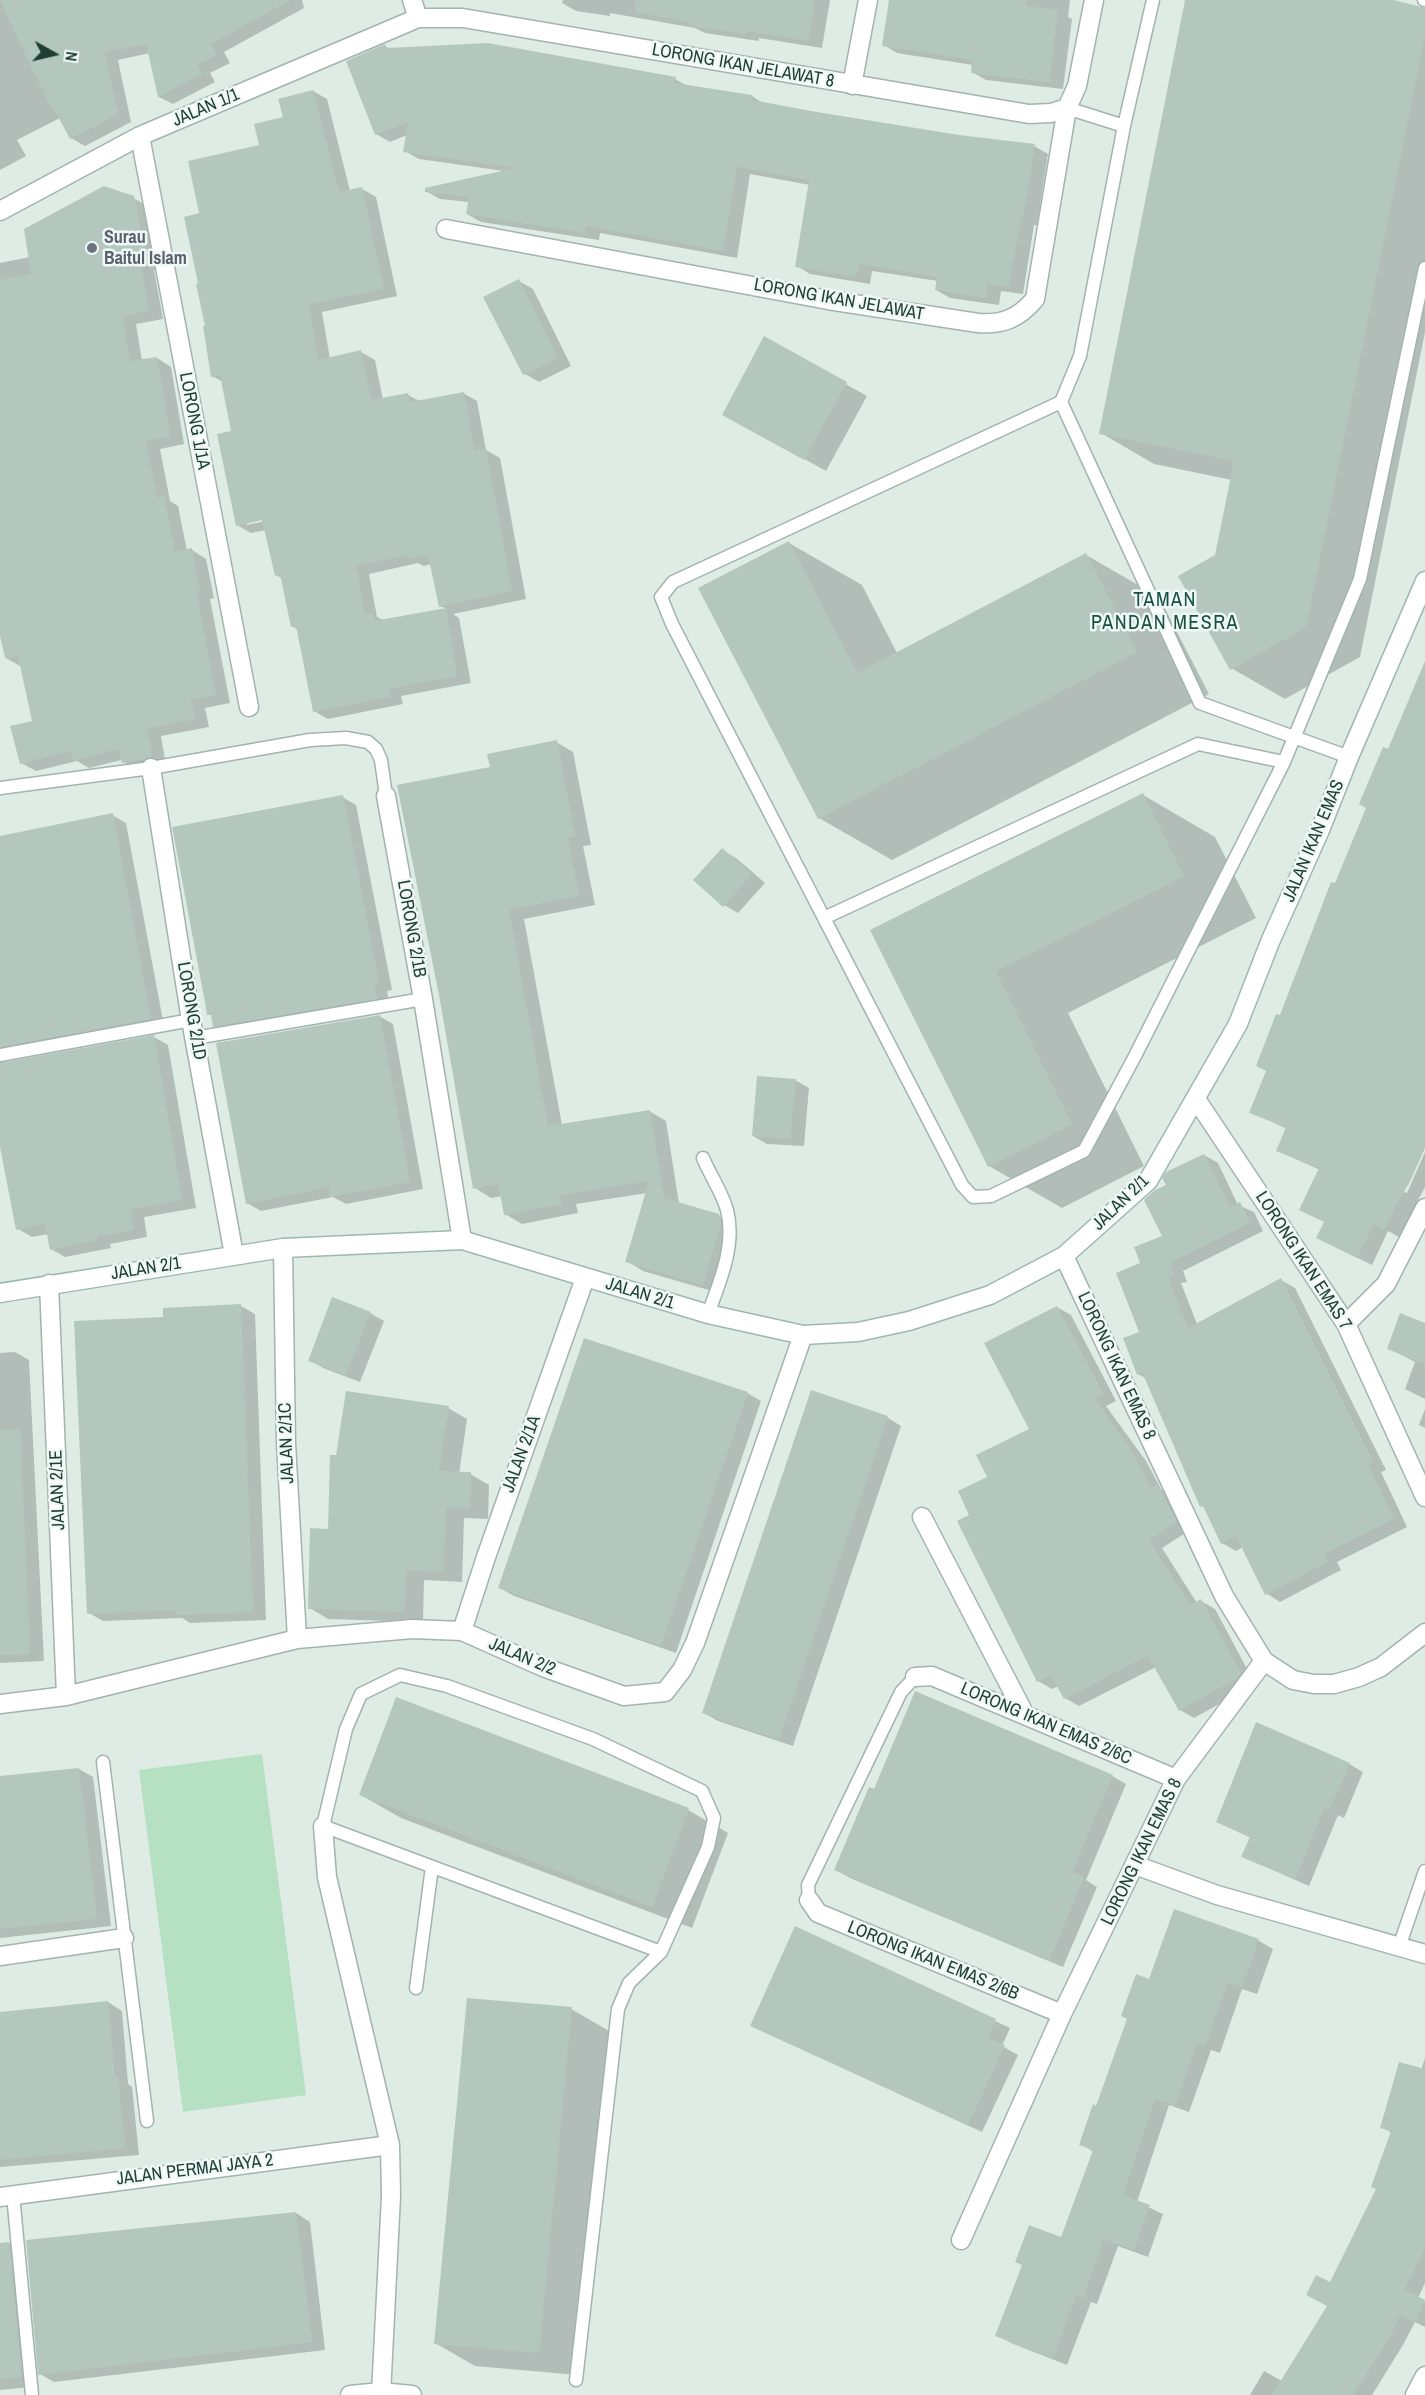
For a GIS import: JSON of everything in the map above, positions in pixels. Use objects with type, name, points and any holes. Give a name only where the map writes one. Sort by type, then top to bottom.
[{"type":"street","points":[[412,0],[418,18]]},
{"type":"street","points":[[852,85],[868,0]]},
{"type":"street","name":"LORONG IKAN JELAWAT","points":[[446,229],[828,300],[996,324],[1010,320],[1023,313],[1035,299],[1067,108],[1077,86],[1094,0]]},
{"type":"street","name":"LORONG IKAN JELAWAT 8","points":[[418,18],[463,18],[1029,114],[1051,113],[1067,108]]},
{"type":"street","name":"JALAN 1/1","points":[[0,211],[140,136],[418,18]]},
{"type":"street","name":"LORONG 1/1A","points":[[140,136],[249,707]]},
{"type":"street","name":"JALAN IKAN EMAS","points":[[1196,1099],[1238,1024],[1270,942],[1320,830],[1348,757],[1425,581]]},
{"type":"street","name":"LORONG 2/1D","points":[[151,768],[191,1020],[234,1255]]},
{"type":"street","name":"LORONG 2/1B","points":[[386,796],[423,999],[462,1240]]},
{"type":"street","name":"JALAN 2/1","points":[[1,1290],[283,1248],[462,1240],[708,1314],[803,1335],[858,1332],[909,1321],[990,1295],[1064,1256],[1148,1181],[1196,1099]]},
{"type":"street","name":"LORONG IKAN EMAS 7","points":[[1196,1099],[1346,1324],[1425,1497]]},
{"type":"street","points":[[1346,1324],[1386,1284],[1425,1208]]},
{"type":"street","name":"JALAN 2/1C","points":[[283,1248],[286,1443],[297,1638]]},
{"type":"street","name":"LORONG IKAN EMAS 8","points":[[962,2240],[1062,2014],[1176,1779],[1264,1660],[1224,1596],[1064,1256]]},
{"type":"street","name":"JALAN 2/1A","points":[[462,1631],[585,1278]]},
{"type":"street","name":"JALAN 2/1E","points":[[49,1284],[66,1696]]},
{"type":"street","name":"JALAN 2/2","points":[[0,1704],[66,1696],[297,1638],[412,1629],[462,1631],[543,1667],[624,1696],[665,1692],[682,1670],[694,1643],[803,1335]]},
{"type":"street","points":[[922,1517],[1025,1715]]},
{"type":"street","points":[[1264,1660],[1293,1680],[1314,1684],[1334,1684],[1382,1667],[1425,1633]]},
{"type":"street","name":"LORONG IKAN EMAS 2/6C","points":[[915,1677],[932,1676],[1176,1779]]},
{"type":"street","points":[[323,1826],[327,1877],[390,2145],[391,2196],[381,2394]]},
{"type":"street","points":[[1135,1865],[1217,1895],[1425,1954]]},
{"type":"street","name":"LORONG IKAN EMAS 2/6B","points":[[809,1900],[818,1913],[1062,2014]]},
{"type":"street","points":[[0,1956],[124,1938]]},
{"type":"street","name":"JALAN PERMAI JAYA 2","points":[[6,2196],[390,2145]]},
{"type":"street","points":[[1415,2395],[1425,2376]]},
{"type":"street","points":[[350,2395],[412,2395]]},
{"type":"lane","points":[[1153,0],[1124,126],[1080,356],[1061,402],[674,582],[662,597],[672,624],[962,1185],[974,1197],[991,1196],[1084,1151],[1135,1056],[1284,762],[1360,579],[1425,268]]},
{"type":"lane","points":[[1067,108],[1124,126]]},
{"type":"lane","points":[[1061,402],[1200,703],[1348,757]]},
{"type":"lane","name":"LORONG 2/1B","points":[[151,768],[310,740],[346,738],[368,742],[376,749],[381,760],[386,796]]},
{"type":"lane","points":[[824,918],[1198,744],[1284,762]]},
{"type":"lane","points":[[0,788],[151,768]]},
{"type":"lane","points":[[195,1038],[423,999]]},
{"type":"lane","points":[[0,1055],[191,1020]]},
{"type":"lane","points":[[703,1158],[726,1209],[730,1235],[724,1268],[708,1314]]},
{"type":"lane","points":[[576,2380],[618,2009],[629,1983],[662,1952],[708,1848],[714,1818],[702,1791],[593,1739],[447,1686],[400,1675],[361,1694],[346,1730],[323,1826],[662,1952]]},
{"type":"lane","points":[[809,1900],[808,1885],[902,1692],[915,1677]]},
{"type":"lane","points":[[104,1762],[147,2121]]},
{"type":"lane","points":[[417,1988],[432,1867]]},
{"type":"lane","points":[[1399,1947],[1425,1871]]},
{"type":"lane","points":[[6,2196],[32,2395]]},
{"type":"green space","points":[[262,1754],[306,2095],[183,2112],[139,1770]]},
{"type":"building","points":[[0,0],[291,0],[211,44],[217,55],[197,65],[202,74],[158,97],[146,44],[105,52],[118,114],[70,139],[53,107],[51,108]]},
{"type":"building","points":[[636,0],[815,0],[808,41],[746,31],[745,34],[689,26],[690,22],[635,12]]},
{"type":"building","points":[[889,0],[1026,0],[1026,6],[1058,10],[1049,82],[971,73],[972,60],[882,46]]},
{"type":"building","points":[[1185,0],[1394,0],[1425,8],[1425,35],[1306,627],[1230,670],[1178,576],[1215,555],[1234,461],[1099,434]]},
{"type":"building","points":[[488,43],[676,77],[675,83],[752,95],[752,100],[811,111],[959,135],[1035,144],[1009,287],[988,284],[985,298],[935,290],[937,277],[859,264],[856,277],[795,267],[809,180],[737,167],[723,251],[586,226],[585,233],[466,214],[469,197],[425,192],[425,188],[515,168],[403,152],[408,122],[375,135],[346,61],[385,44],[386,48]]},
{"type":"building","points":[[313,90],[339,192],[362,187],[384,289],[309,304],[318,360],[361,350],[371,400],[408,393],[410,402],[464,392],[474,450],[486,448],[512,591],[439,607],[428,555],[408,559],[407,555],[356,566],[365,614],[373,613],[374,621],[446,608],[457,676],[388,689],[390,697],[313,712],[296,626],[291,627],[280,574],[275,576],[262,520],[236,526],[217,434],[231,431],[220,375],[211,377],[203,326],[205,326],[196,284],[198,283],[184,217],[199,213],[188,161],[259,145],[254,124],[283,117],[278,99]]},
{"type":"building","points":[[104,186],[134,196],[147,260],[140,262],[149,311],[122,316],[130,361],[157,357],[170,436],[146,441],[157,497],[164,496],[175,552],[192,548],[200,590],[196,591],[216,695],[191,700],[195,719],[147,728],[152,757],[122,763],[119,749],[73,761],[71,751],[20,764],[10,726],[32,721],[18,656],[5,658],[0,636],[0,280],[31,274],[24,229]]},
{"type":"building","points":[[519,279],[558,358],[523,375],[483,297]]},
{"type":"building","points":[[764,336],[847,382],[804,460],[722,415]]},
{"type":"building","points":[[789,541],[857,673],[1086,553],[1137,652],[818,819],[698,588]]},
{"type":"building","points":[[1425,661],[1425,1148],[1384,1230],[1374,1224],[1357,1258],[1316,1238],[1324,1222],[1299,1210],[1319,1168],[1276,1151],[1286,1127],[1249,1113],[1266,1071],[1256,1066],[1276,1014],[1280,1015],[1331,882],[1335,883],[1366,808],[1359,804],[1383,747],[1388,749]]},
{"type":"building","points":[[557,740],[575,836],[568,838],[579,896],[509,910],[548,1126],[650,1110],[664,1198],[719,1214],[721,1224],[703,1285],[625,1262],[649,1181],[560,1195],[562,1204],[504,1215],[498,1184],[473,1189],[439,995],[397,785],[490,767],[487,754]]},
{"type":"building","points":[[1143,793],[1184,876],[996,971],[1072,1124],[988,1167],[870,930]]},
{"type":"building","points":[[343,795],[379,982],[374,983],[377,999],[213,1027],[211,1015],[207,1015],[172,827]]},
{"type":"building","points":[[113,813],[151,1019],[0,1047],[0,836]]},
{"type":"building","points":[[722,848],[752,874],[723,907],[693,880]]},
{"type":"building","points":[[380,1015],[410,1182],[330,1197],[329,1187],[246,1204],[216,1043]]},
{"type":"building","points":[[154,1035],[182,1200],[131,1209],[134,1230],[97,1236],[98,1240],[50,1250],[45,1224],[16,1230],[0,1147],[0,1063]]},
{"type":"building","points":[[757,1076],[796,1079],[790,1139],[752,1136]]},
{"type":"building","points":[[1204,1154],[1230,1207],[1240,1202],[1250,1223],[1170,1263],[1174,1274],[1168,1276],[1188,1328],[1281,1278],[1373,1461],[1368,1464],[1394,1519],[1324,1554],[1328,1562],[1265,1595],[1236,1536],[1221,1544],[1203,1506],[1200,1507],[1142,1372],[1137,1375],[1123,1338],[1139,1332],[1116,1273],[1140,1263],[1134,1247],[1162,1236],[1144,1200],[1155,1190],[1166,1185],[1162,1178],[1166,1172]]},
{"type":"building","points":[[332,1297],[371,1312],[346,1375],[308,1361]]},
{"type":"building","points":[[241,1304],[253,1612],[175,1615],[175,1610],[87,1614],[74,1321],[163,1317],[163,1308]]},
{"type":"building","points":[[1057,1306],[1103,1393],[1094,1398],[1132,1451],[1151,1488],[1157,1485],[1177,1522],[1149,1540],[1190,1605],[1201,1599],[1241,1673],[1236,1679],[1179,1711],[1148,1656],[1064,1699],[1051,1675],[1037,1682],[957,1521],[969,1515],[958,1491],[987,1477],[976,1455],[1029,1429],[984,1343]]},
{"type":"building","points":[[1400,1313],[1425,1323],[1425,1364],[1387,1349]]},
{"type":"building","points":[[584,1338],[748,1392],[661,1646],[498,1588]]},
{"type":"building","points":[[811,1390],[888,1416],[779,1740],[702,1713]]},
{"type":"building","points":[[346,1391],[449,1406],[439,1471],[471,1472],[470,1509],[446,1508],[443,1572],[406,1570],[404,1612],[308,1609],[310,1528],[328,1529],[330,1455],[336,1455]]},
{"type":"building","points":[[0,1430],[20,1430],[30,1654],[0,1655]]},
{"type":"building","points":[[915,1691],[1113,1775],[1072,1872],[1084,1877],[1049,1961],[834,1870],[869,1787],[874,1789]]},
{"type":"building","points":[[396,1697],[689,1808],[652,1907],[359,1795]]},
{"type":"building","points":[[1256,1722],[1350,1763],[1329,1811],[1324,1808],[1295,1879],[1241,1857],[1250,1837],[1216,1822]]},
{"type":"building","points":[[79,1768],[97,1919],[0,1929],[0,1776]]},
{"type":"building","points":[[1174,1909],[1259,1939],[1242,1987],[1228,1982],[1205,2046],[1197,2043],[1175,2106],[1155,2099],[1123,2195],[1150,2205],[1134,2250],[1104,2239],[1083,2298],[1076,2295],[1053,2358],[995,2336],[1022,2265],[1015,2262],[1029,2225],[1061,2237],[1093,2150],[1079,2145],[1093,2104],[1096,2106],[1127,2019],[1121,2016],[1136,1974],[1149,1979]]},
{"type":"building","points":[[795,1926],[996,2019],[988,2038],[1005,2045],[968,2125],[750,2026]]},
{"type":"building","points":[[467,1998],[572,2007],[539,2353],[434,2344]]},
{"type":"building","points":[[108,2001],[125,2148],[0,2160],[0,2012]]},
{"type":"building","points":[[1399,2062],[1425,2069],[1425,2248],[1404,2290],[1425,2300],[1415,2322],[1400,2315],[1390,2337],[1353,2395],[1272,2395],[1327,2306],[1306,2295],[1316,2275],[1330,2282],[1376,2189],[1371,2187],[1391,2131],[1380,2128]]},
{"type":"building","points":[[296,2212],[312,2342],[38,2375],[26,2240]]},
{"type":"building","points":[[9,2242],[22,2377],[0,2379],[0,2243]]},
{"type":"place","name":"Surau Baitul Islam","points":[[92,248]]},
{"type":"district","name":"TAMAN PANDAN MESRA","points":[[1165,612]]}]
